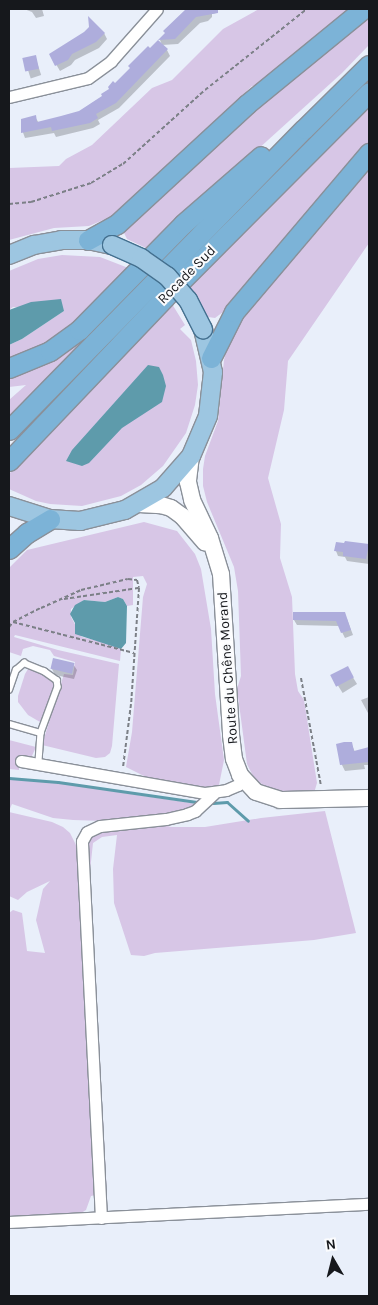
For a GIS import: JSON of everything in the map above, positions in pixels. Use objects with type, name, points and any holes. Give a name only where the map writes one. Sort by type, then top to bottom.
[{"type":"highway","points":[[88,240],[117,224],[247,104],[363,9]]},
{"type":"highway","name":"Rocade Sud","points":[[9,430],[369,65]]},
{"type":"highway","name":"Rocade Sud","points":[[9,461],[165,297],[369,92]]},
{"type":"highway","points":[[9,368],[36,358],[64,341],[92,317],[184,224],[281,139],[304,129]]},
{"type":"highway","points":[[211,358],[234,312],[369,153]]},
{"type":"highway","points":[[9,549],[27,533],[50,519]]},
{"type":"main road","points":[[9,254],[48,242],[88,240],[112,245],[141,258],[167,276],[188,300],[203,328],[211,358],[213,387],[208,416],[190,456],[173,478],[139,504],[96,519],[50,519],[16,509]]},
{"type":"main road","name":"Route du Chêne Morand","points":[[190,456],[188,482],[192,500],[215,555],[223,591],[233,753],[236,765],[243,779],[256,792],[273,799],[369,798]]},
{"type":"main road","name":"Route du Chêne Morand","points":[[139,504],[171,508],[193,528],[215,555]]},
{"type":"street","points":[[9,97],[88,78],[111,61],[157,9]]},
{"type":"street","points":[[21,761],[213,794]]},
{"type":"street","points":[[101,1218],[82,842],[87,832],[108,824],[178,817],[195,811],[213,794],[238,785],[243,779]]},
{"type":"street","points":[[9,1222],[369,1204]]},
{"type":"lane","points":[[9,690],[16,670],[24,663],[44,671],[58,680],[58,687],[41,733],[39,764]]},
{"type":"lane","points":[[9,724],[41,733]]},
{"type":"path","points":[[9,204],[31,202],[91,183],[123,164],[206,90],[307,9]]},
{"type":"path","points":[[9,627],[13,622],[82,590],[128,579],[137,580],[139,588],[123,766]]},
{"type":"path","points":[[62,600],[139,588]]},
{"type":"path","points":[[13,622],[134,653]]},
{"type":"path","points":[[302,678],[319,771],[321,800]]},
{"type":"shaded area","points":[[259,9],[353,9],[257,86],[252,86],[115,215],[89,226],[54,228],[9,240],[9,168],[59,166],[66,159],[92,145],[152,88],[172,80],[223,29]]},
{"type":"shaded area","points":[[369,11],[369,45],[342,73],[148,249],[127,239],[124,233],[162,194],[255,107]]},
{"type":"shaded area","points":[[369,107],[369,146],[227,309],[215,318],[208,317],[189,287]]},
{"type":"shaded area","points":[[369,165],[369,243],[288,361],[284,410],[268,478],[281,524],[280,558],[292,597],[295,674],[298,691],[304,700],[317,783],[314,793],[298,795],[273,790],[264,786],[253,776],[247,764],[237,689],[241,676],[238,591],[234,567],[207,502],[203,486],[203,469],[205,456],[218,421],[224,360],[229,338],[249,304]]},
{"type":"shaded area","points":[[62,255],[100,257],[131,269],[59,337],[9,362],[9,345],[22,339],[64,311],[13,307],[9,310],[9,271],[38,259]]},
{"type":"shaded area","points":[[116,299],[120,302],[9,417],[9,400],[26,385],[9,387],[9,373]]},
{"type":"shaded area","points":[[172,304],[185,325],[180,329],[191,340],[196,361],[198,385],[195,405],[186,433],[163,466],[141,485],[121,496],[82,506],[36,501],[9,489],[9,474]]},
{"type":"shaded area","points":[[144,522],[177,531],[195,554],[201,569],[211,629],[215,694],[224,760],[219,785],[214,789],[146,777],[126,767],[132,732],[143,597],[147,584],[143,576],[133,577],[133,605],[127,606],[123,599],[118,597],[105,602],[84,600],[71,609],[71,617],[82,637],[111,644],[121,649],[120,661],[15,635],[14,637],[58,650],[119,664],[112,746],[110,753],[105,757],[96,758],[42,745],[64,674],[73,675],[75,662],[54,656],[50,650],[33,646],[23,649],[21,656],[9,652],[9,568],[27,550]]},
{"type":"shaded area","points":[[32,668],[51,678],[55,687],[40,722],[28,715],[18,702],[25,674],[28,669]]},
{"type":"shaded area","points":[[9,740],[36,747],[31,758],[19,756],[19,770],[9,769]]},
{"type":"shaded area","points":[[9,779],[58,783],[198,804],[188,811],[103,821],[53,818],[12,804],[9,811]]},
{"type":"shaded area","points":[[325,811],[356,933],[314,940],[155,953],[144,956],[131,955],[114,903],[113,869],[117,835],[102,837],[93,843],[90,871],[107,1196],[103,1196],[84,848],[88,839],[103,829],[127,826],[176,823],[168,827],[205,827],[261,818]]},
{"type":"shaded area","points":[[9,812],[52,822],[63,827],[70,833],[78,849],[96,1195],[91,1196],[86,1210],[81,1213],[9,1216],[9,913],[13,910],[22,913],[27,951],[45,953],[36,920],[43,889],[50,881],[27,892],[18,900],[9,896]]},
{"type":"water","points":[[61,299],[64,311],[22,339],[9,345],[9,310],[31,302]]},
{"type":"water","points":[[148,365],[159,367],[163,375],[166,386],[162,402],[122,428],[89,463],[82,466],[66,461],[72,450]]},
{"type":"water","points":[[118,597],[123,599],[127,606],[126,643],[121,649],[75,634],[75,623],[70,614],[75,605],[84,600],[105,602]]},
{"type":"building","points":[[186,9],[218,9],[218,13],[196,17],[175,39],[158,40],[165,33],[163,31]]},
{"type":"building","points":[[88,16],[105,33],[96,42],[72,54],[68,60],[55,66],[49,54],[84,32],[89,27]]},
{"type":"building","points":[[158,40],[168,49],[116,103],[96,114],[98,118],[90,123],[52,131],[51,127],[21,133],[21,119],[36,115],[37,122],[79,111],[102,96],[101,94],[109,89],[108,87],[113,81],[115,83],[130,68],[128,66],[148,46],[150,48]]},
{"type":"building","points":[[36,55],[39,69],[25,72],[22,58]]},
{"type":"building","points":[[345,541],[369,544],[366,559],[343,556],[343,552],[334,551],[336,542],[344,543]]},
{"type":"building","points":[[293,612],[345,612],[351,630],[341,633],[336,621],[293,620]]},
{"type":"building","points":[[53,658],[74,663],[72,674],[51,669]]},
{"type":"building","points":[[348,666],[354,678],[336,687],[330,675]]},
{"type":"building","points":[[352,742],[354,751],[369,747],[369,762],[340,765],[336,744]]},
{"type":"waterway","points":[[9,778],[58,782],[197,802]]},
{"type":"waterway","points":[[213,803],[227,802],[248,821]]}]
